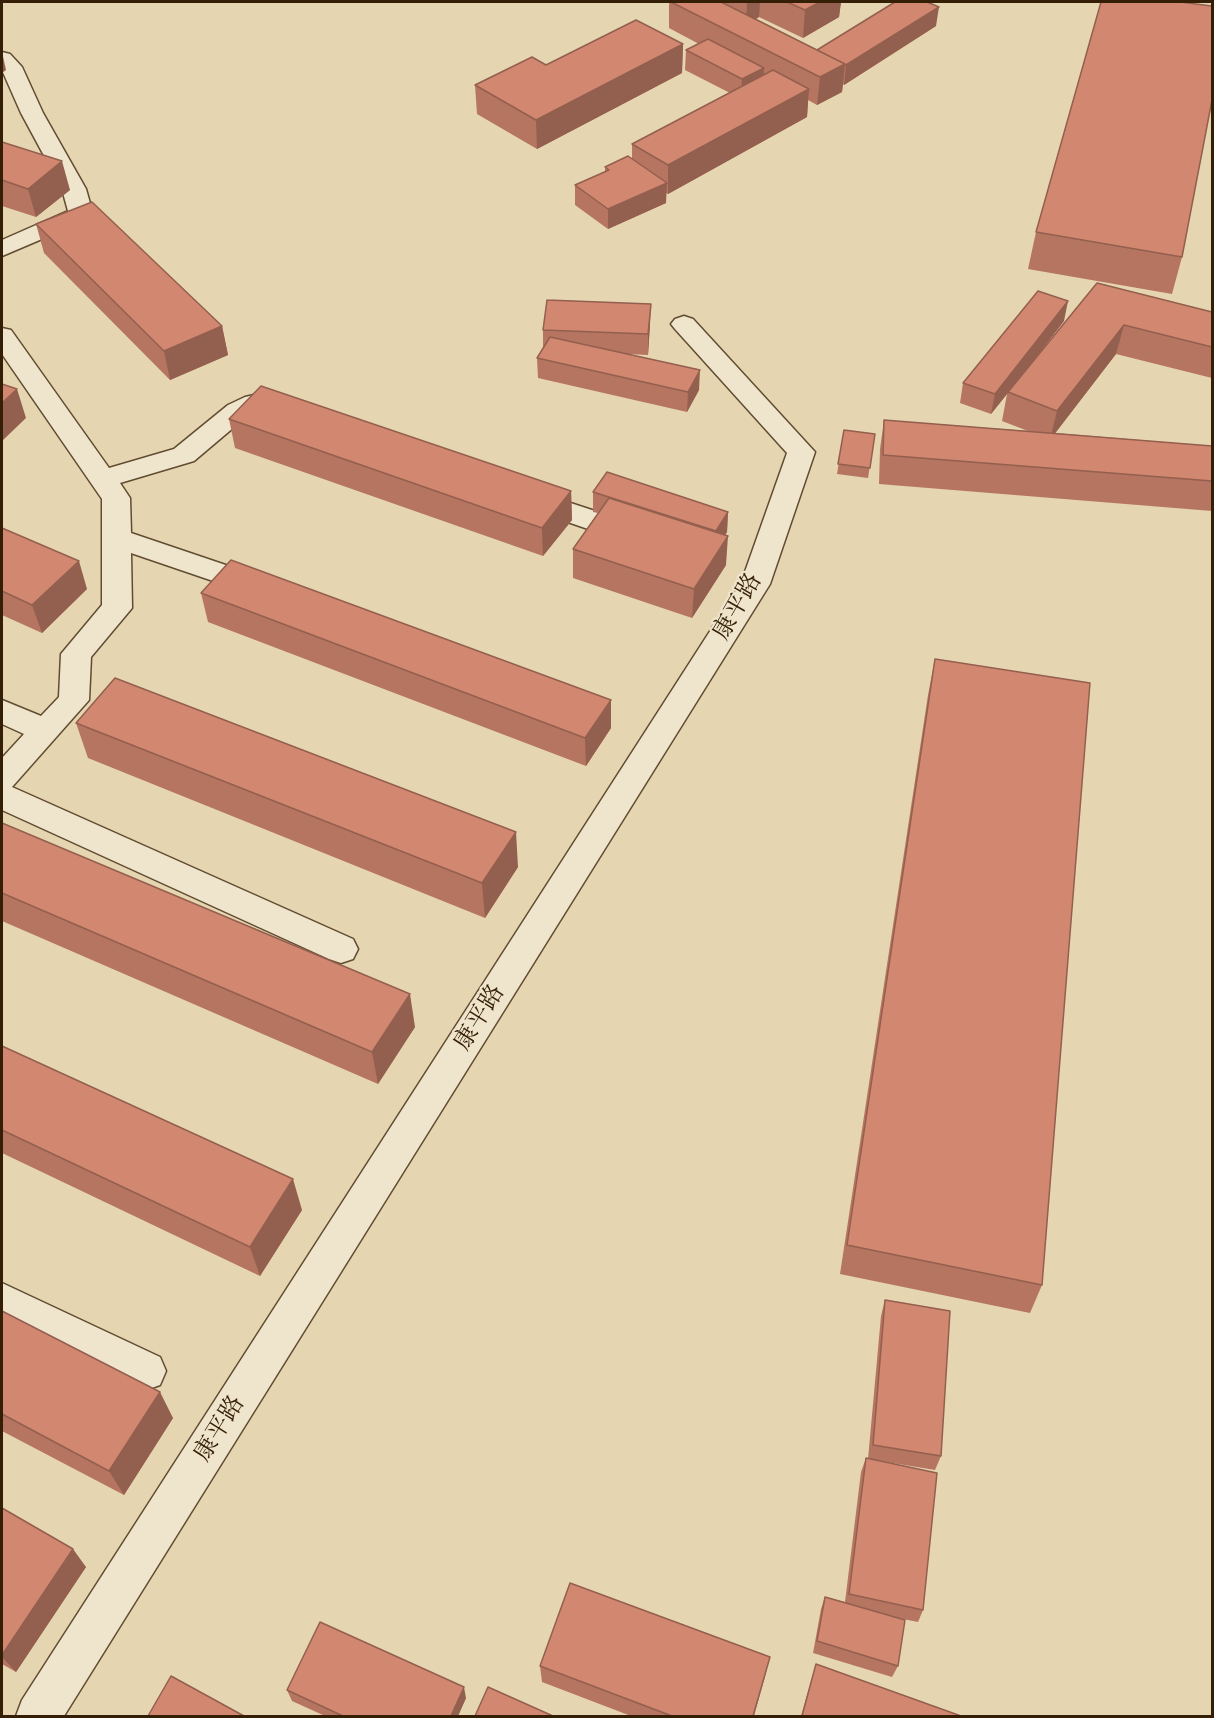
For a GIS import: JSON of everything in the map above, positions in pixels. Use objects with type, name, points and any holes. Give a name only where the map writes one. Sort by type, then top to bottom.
[{"type":"street","points":[[2,58],[11,67],[32,113],[74,189],[81,214],[2,249]]},
{"type":"street","name":"康平路","points":[[38,1716],[755,584],[801,452],[684,324]]},
{"type":"street","points":[[2,336],[116,498],[117,608],[76,654],[74,700],[2,778]]},
{"type":"street","points":[[102,478],[184,455],[237,411],[254,403],[299,419]]},
{"type":"street","points":[[501,489],[591,520]]},
{"type":"street","points":[[116,538],[286,596]]},
{"type":"street","points":[[75,681],[108,693]]},
{"type":"street","points":[[2,711],[45,731]]},
{"type":"street","points":[[2,796],[341,949]]},
{"type":"street","points":[[2,1301],[146,1371]]},
{"type":"building","points":[[671,2],[721,2],[845,64],[820,77]]},
{"type":"building","points":[[787,2],[820,2],[805,10]]},
{"type":"building","points":[[895,2],[927,2],[939,7],[846,65],[817,50]]},
{"type":"building","points":[[1101,2],[1180,2],[1212,6],[1212,100],[1182,257],[1036,232]]},
{"type":"building","points":[[636,20],[683,44],[536,120],[475,85],[532,57],[546,65]]},
{"type":"building","points":[[708,39],[764,68],[742,79],[686,50]]},
{"type":"building","points":[[773,70],[809,89],[668,165],[632,144]]},
{"type":"building","points":[[2,142],[62,161],[28,189],[2,180]]},
{"type":"building","points":[[628,156],[667,183],[608,209],[575,185],[609,170],[605,167]]},
{"type":"building","points":[[92,202],[222,326],[164,351],[36,224]]},
{"type":"building","points":[[1097,283],[1212,312],[1212,347],[1124,325],[1057,411],[1008,392]]},
{"type":"building","points":[[1038,291],[1068,301],[995,394],[963,383]]},
{"type":"building","points":[[547,300],[651,304],[648,334],[543,330]]},
{"type":"building","points":[[550,337],[700,370],[688,392],[537,358]]},
{"type":"building","points":[[2,384],[17,389],[2,403]]},
{"type":"building","points":[[261,386],[571,491],[542,528],[229,419]]},
{"type":"building","points":[[884,420],[1212,446],[1212,481],[883,455]]},
{"type":"building","points":[[844,430],[875,434],[870,468],[838,464]]},
{"type":"building","points":[[607,472],[728,512],[716,531],[593,492]]},
{"type":"building","points":[[609,498],[728,536],[694,589],[573,549]]},
{"type":"building","points":[[2,528],[79,561],[32,605],[2,591]]},
{"type":"building","points":[[231,560],[611,700],[585,738],[201,593]]},
{"type":"building","points":[[935,659],[1090,683],[1042,1285],[847,1245]]},
{"type":"building","points":[[115,678],[516,832],[482,883],[76,723]]},
{"type":"building","points":[[2,823],[410,994],[372,1052],[2,893]]},
{"type":"building","points":[[2,1046],[293,1179],[250,1247],[2,1130]]},
{"type":"building","points":[[885,1300],[950,1311],[941,1456],[873,1445]]},
{"type":"building","points":[[2,1311],[160,1392],[109,1471],[2,1414]]},
{"type":"building","points":[[866,1458],[937,1473],[923,1610],[849,1594]]},
{"type":"building","points":[[2,1508],[73,1549],[2,1655]]},
{"type":"building","points":[[570,1583],[770,1657],[753,1716],[672,1716],[540,1666]]},
{"type":"building","points":[[825,1597],[905,1620],[898,1666],[817,1641]]},
{"type":"building","points":[[320,1622],[464,1687],[451,1716],[343,1716],[287,1690]]},
{"type":"building","points":[[816,1664],[961,1716],[802,1716]]},
{"type":"building","points":[[171,1676],[244,1716],[148,1716]]},
{"type":"building","points":[[488,1687],[553,1716],[475,1716]]}]
